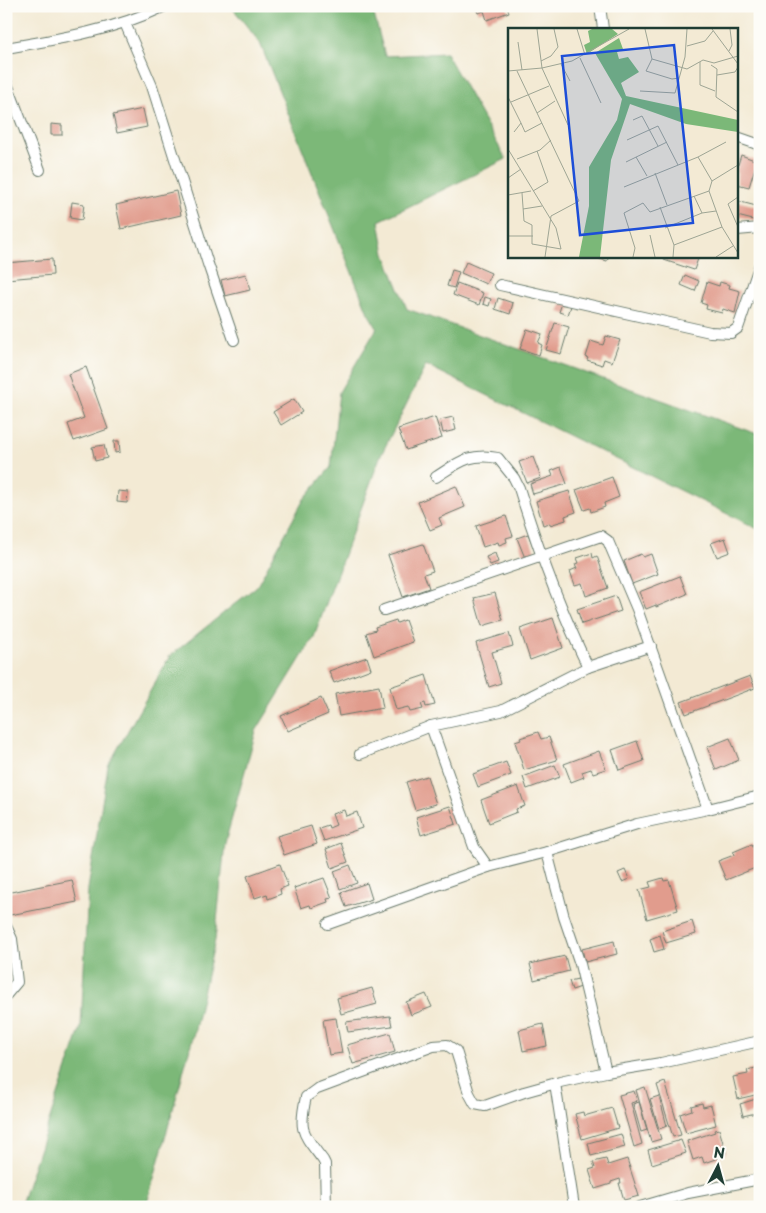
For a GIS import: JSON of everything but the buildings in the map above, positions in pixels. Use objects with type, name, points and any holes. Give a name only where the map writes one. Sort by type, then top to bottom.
[{"type":"street","points":[[600,6],[603,28]]},
{"type":"street","points":[[6,48],[69,37],[124,23],[162,7]]},
{"type":"street","points":[[124,23],[152,86],[234,340]]},
{"type":"street","points":[[6,81],[40,170]]},
{"type":"street","points":[[738,138],[760,145]]},
{"type":"street","points":[[738,230],[760,228]]},
{"type":"street","points":[[500,285],[710,332],[731,333],[738,328],[760,264]]},
{"type":"street","points":[[436,477],[468,457],[487,455],[498,458],[514,478],[519,488],[540,556],[588,667]]},
{"type":"street","points":[[384,610],[601,536],[608,541],[637,609],[708,809]]},
{"type":"street","points":[[360,754],[431,726],[501,711],[588,667],[651,646]]},
{"type":"street","points":[[431,726],[474,847],[488,867]]},
{"type":"street","points":[[328,924],[488,867],[547,852],[637,824],[760,796]]},
{"type":"street","points":[[547,852],[564,917],[580,964],[606,1072]]},
{"type":"street","points":[[6,926],[12,940],[17,982],[6,995]]},
{"type":"street","points":[[326,1207],[325,1164],[303,1133],[302,1126],[306,1097],[318,1089],[433,1046],[446,1045],[456,1051],[469,1093],[475,1104],[485,1106],[555,1083],[661,1063],[760,1041]]},
{"type":"street","points":[[555,1083],[574,1207]]},
{"type":"street","points":[[640,1207],[688,1193],[760,1179]]},
{"type":"green space","points":[[231,6],[374,6],[372,7],[385,56],[446,53],[506,159],[379,221],[385,254],[407,309],[760,435],[760,530],[426,365],[380,457],[314,637],[256,731],[225,843],[215,940],[194,1033],[146,1207],[20,1207],[81,1027],[88,889],[108,766],[170,656],[257,586],[304,499],[331,467],[339,392],[377,328],[368,313],[260,43]]}]
